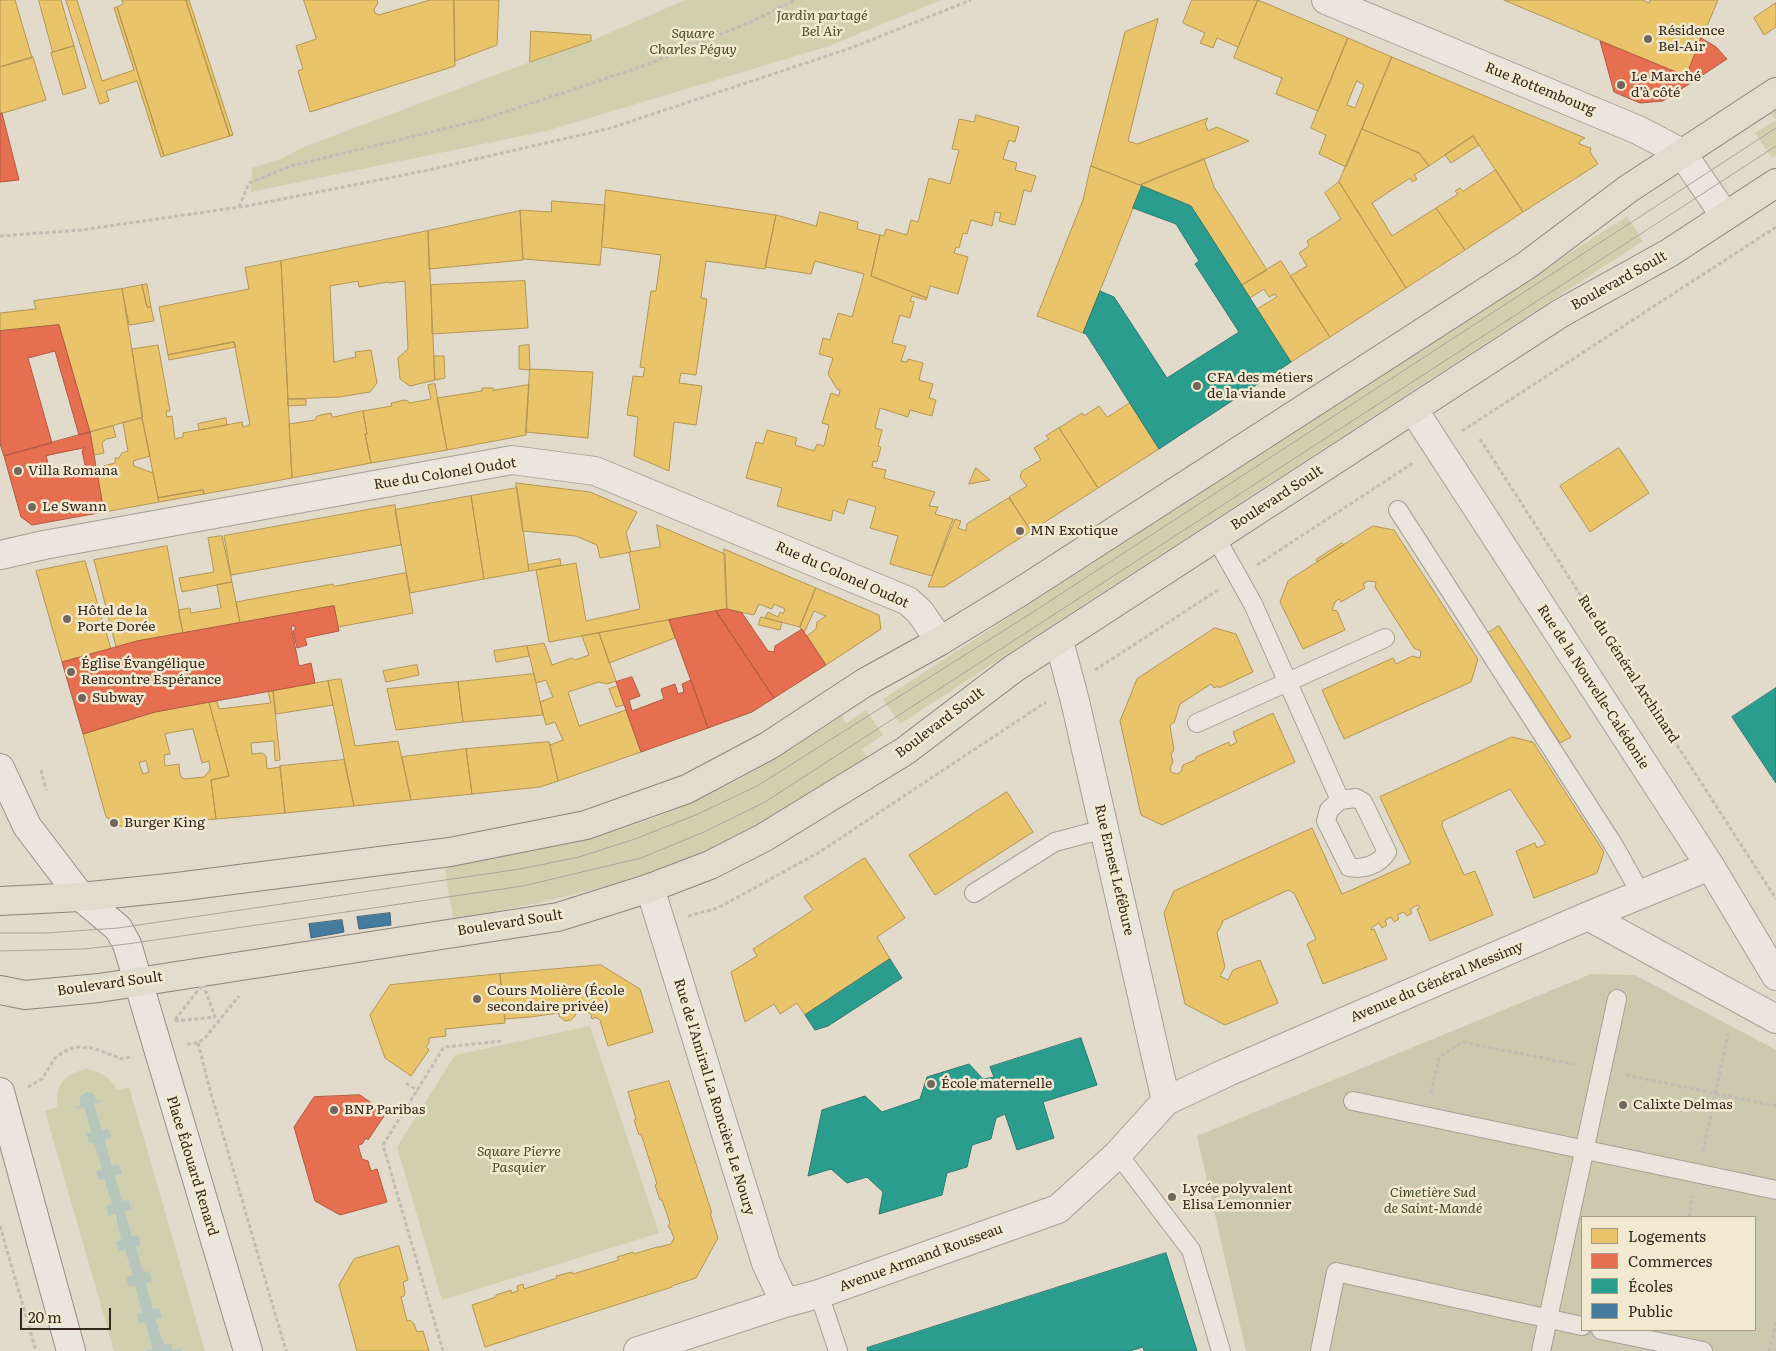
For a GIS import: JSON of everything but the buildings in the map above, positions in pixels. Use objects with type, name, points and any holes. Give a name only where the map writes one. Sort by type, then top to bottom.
[{"type":"main road","points":[[9,901],[81,897],[193,885],[450,852],[586,825],[687,789],[768,746],[864,683],[940,641],[1020,592],[1526,265],[1628,189],[1776,92]]},
{"type":"main road","name":"Boulevard Soult","points":[[0,990],[25,995],[99,988],[558,917],[650,888],[710,865],[763,838],[905,751],[1013,669],[1059,641],[1561,313],[1669,253],[1776,183]]},
{"type":"street","name":"Rue Rottembourg","points":[[1326,0],[1638,130],[1682,153],[1726,216]]},
{"type":"street","name":"Rue de la Nouvelle-Calédonie","points":[[1414,409],[1710,866],[1774,969]]},
{"type":"street","name":"Rue du Colonel Oudot","points":[[0,555],[44,545],[512,460],[595,471],[899,597],[908,601],[920,612],[940,641]]},
{"type":"street","name":"Rue Ernest Lefébure","points":[[1059,641],[1075,700],[1166,1100]]},
{"type":"street","name":"Place Édouard Renard","points":[[0,768],[27,826],[81,897],[118,928],[126,944],[248,1351]]},
{"type":"street","name":"Avenue du Général Messimy","points":[[1166,1100],[1588,916],[1710,866]]},
{"type":"street","name":"Rue de l'Amiral La Roncière Le Noury","points":[[650,888],[766,1264],[785,1303]]},
{"type":"street","points":[[1588,916],[1776,1019]]},
{"type":"street","points":[[11,1090],[71,1351]]},
{"type":"street","name":"Avenue Armand Rousseau","points":[[638,1351],[785,1303],[819,1294],[1058,1209],[1118,1154],[1166,1100]]},
{"type":"lane","points":[[1398,510],[1613,844],[1641,894]]},
{"type":"lane","points":[[1216,538],[1254,604],[1340,800]]},
{"type":"lane","points":[[1197,723],[1385,638]]},
{"type":"lane","points":[[974,893],[1055,842],[1104,828]]},
{"type":"lane","points":[[1541,1351],[1617,999]]},
{"type":"lane","points":[[1353,1101],[1585,1148],[1776,1190]]},
{"type":"lane","points":[[1118,1154],[1191,1250],[1221,1351]]},
{"type":"lane","points":[[1320,1351],[1336,1272],[1581,1326]]},
{"type":"lane","points":[[819,1294],[838,1351]]},
{"type":"lane","points":[[1606,1331],[1704,1351]]},
{"type":"path","points":[[239,206],[249,183],[291,166],[484,120],[643,66],[753,21],[795,0]]},
{"type":"path","points":[[0,236],[81,230],[239,206],[424,171],[611,128],[851,48],[971,0]]},
{"type":"path","name":"Rue du Général Archinard","points":[[1480,439],[1776,898]]},
{"type":"path","points":[[41,770],[46,790]]},
{"type":"path","points":[[203,984],[215,1016],[174,1021],[197,991],[203,984]]},
{"type":"path","points":[[1689,1216],[1728,1034]]},
{"type":"path","points":[[443,1351],[383,1145],[444,1047],[503,1041]]},
{"type":"path","points":[[198,1043],[286,1351]]},
{"type":"path","points":[[11,1090],[42,1080],[55,1058],[75,1047],[93,1048],[122,1059],[136,1055]]},
{"type":"path","points":[[406,1083],[418,1091]]},
{"type":"path","points":[[0,1226],[36,1351]]},
{"type":"path","points":[[1769,1351],[1776,1323]]},
{"type":"green space","name":"Square Charles Péguy","points":[[685,0],[941,0],[829,46],[546,131],[251,192],[252,168],[284,158],[301,148],[591,41]]},
{"type":"green space","points":[[1776,109],[1776,120],[1771,113]]},
{"type":"green space","points":[[1776,120],[1776,155],[1772,158],[1755,133]]},
{"type":"green space","points":[[1627,216],[1643,241],[900,724],[883,699]]},
{"type":"green space","points":[[866,710],[883,735],[862,749],[868,757],[755,827],[683,860],[608,885],[570,896],[453,918],[444,865],[566,844],[623,829],[657,817],[709,795],[742,778],[842,716],[846,723]]},
{"type":"green space","name":"Cimetière Sud de Saint-Mandé","points":[[1591,974],[1635,975],[1776,1050],[1776,1351],[1246,1351],[1197,1136]]},
{"type":"green space","name":"Square Pierre Pasquier","points":[[590,1026],[659,1233],[442,1300],[397,1147],[455,1055]]},
{"type":"green space","points":[[86,1069],[105,1075],[117,1090],[129,1087],[205,1351],[182,1351],[181,1348],[173,1350],[164,1345],[156,1319],[162,1317],[153,1309],[146,1283],[149,1271],[143,1273],[135,1247],[141,1245],[139,1236],[132,1237],[125,1211],[131,1209],[129,1199],[122,1201],[115,1176],[122,1174],[119,1164],[112,1166],[105,1140],[108,1128],[102,1130],[94,1104],[102,1100],[75,1107],[76,1109],[84,1107],[91,1133],[86,1135],[89,1144],[94,1143],[102,1169],[96,1171],[98,1180],[104,1179],[112,1204],[109,1215],[114,1214],[122,1240],[116,1242],[119,1251],[125,1250],[132,1276],[129,1287],[135,1286],[143,1312],[137,1314],[139,1323],[145,1322],[152,1348],[145,1351],[114,1351],[45,1111],[57,1107],[58,1092],[63,1081],[72,1074]]},
{"type":"shaded area","points":[[86,1092],[93,1094],[97,1101],[103,1101],[94,1104],[102,1130],[108,1128],[111,1138],[105,1140],[112,1166],[119,1164],[122,1174],[115,1176],[122,1201],[129,1199],[131,1209],[125,1211],[132,1236],[139,1235],[141,1245],[136,1247],[143,1272],[149,1271],[152,1281],[146,1283],[153,1309],[159,1308],[162,1317],[156,1319],[164,1345],[171,1343],[173,1350],[181,1348],[182,1351],[145,1351],[152,1348],[145,1322],[139,1323],[137,1314],[142,1312],[135,1286],[129,1287],[126,1278],[132,1275],[125,1250],[119,1251],[116,1242],[121,1240],[115,1214],[108,1216],[106,1206],[112,1204],[104,1179],[98,1180],[96,1171],[102,1169],[94,1143],[89,1144],[86,1134],[91,1132],[84,1107],[76,1109],[75,1107],[80,1106],[80,1098]]},
{"type":"tram line","points":[[0,933],[46,933],[118,928],[520,869],[579,857],[635,839],[698,814],[757,786],[1030,614],[1776,128]]},
{"type":"tram line","points":[[0,951],[84,949],[127,944],[523,886],[641,858],[704,832],[765,802],[1776,146]]},
{"type":"place","name":"Résidence Bel-Air","points":[[1648,39]]},
{"type":"place","name":"Le Marché d’à côté","points":[[1621,85]]},
{"type":"place","name":"CFA des métiers de la viande","points":[[1197,386]]},
{"type":"place","name":"Villa Romana","points":[[18,471]]},
{"type":"place","name":"Le Swann","points":[[32,507]]},
{"type":"place","name":"MN Exotique","points":[[1020,531]]},
{"type":"place","name":"Hôtel de la Porte Dorée","points":[[67,619]]},
{"type":"place","name":"Église Évangélique Rencontre Espérance","points":[[71,672]]},
{"type":"place","name":"Subway","points":[[82,698]]},
{"type":"place","name":"Burger King","points":[[114,823]]},
{"type":"place","name":"Cours Molière (École secondaire privée)","points":[[477,999]]},
{"type":"place","name":"École maternelle","points":[[931,1084]]},
{"type":"place","name":"Calixte Delmas","points":[[1623,1105]]},
{"type":"place","name":"BNP Paribas","points":[[334,1110]]},
{"type":"place","name":"Lycée polyvalent Elisa Lemonnier","points":[[1172,1197]]},
{"type":"park label","name":"Jardin partagé Bel Air","points":[[822,24]]}]
